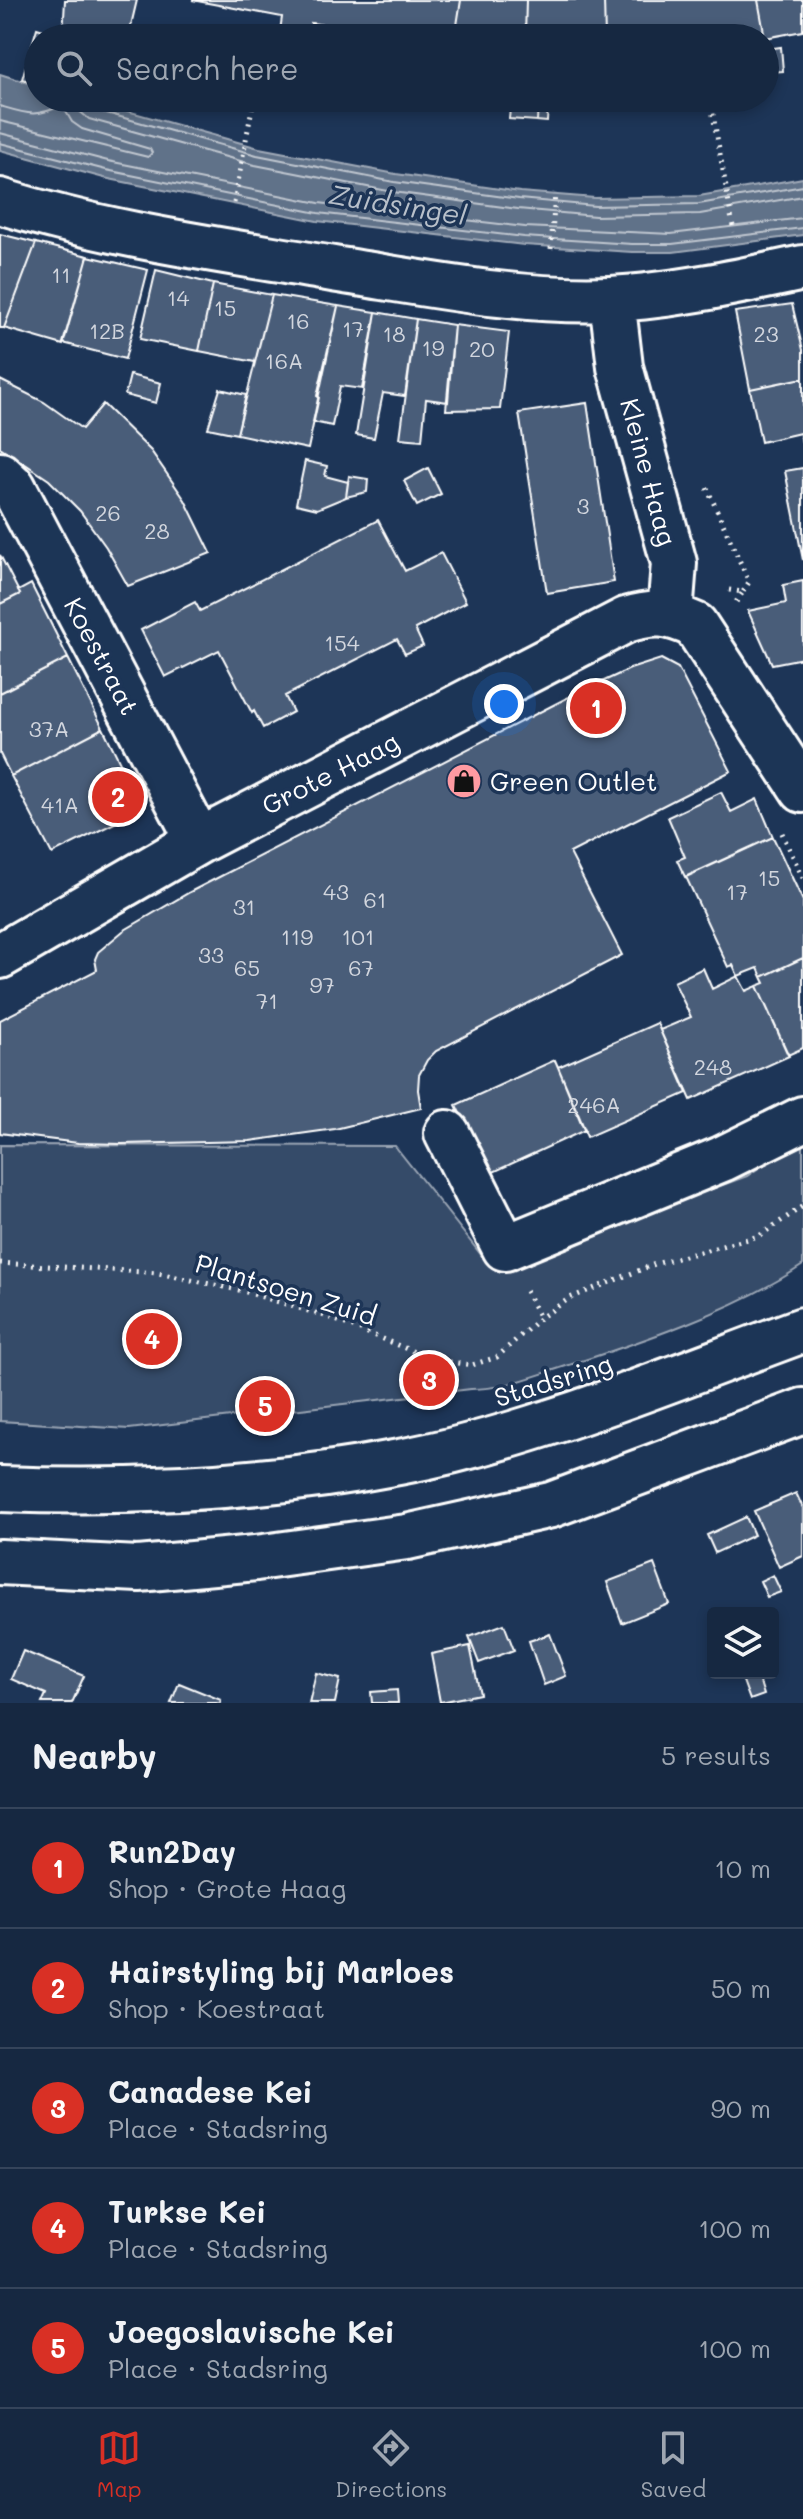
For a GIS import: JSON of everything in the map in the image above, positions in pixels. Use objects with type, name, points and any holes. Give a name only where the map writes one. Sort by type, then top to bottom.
[{"type":"street","points":[[0,201],[62,220],[224,251],[441,286],[548,298],[612,299],[803,268]]},
{"type":"street","name":"Kleine Haag","points":[[612,299],[620,367],[674,563],[670,614]]},
{"type":"street","name":"Koestraat","points":[[0,475],[13,487],[199,841]]},
{"type":"street","name":"Grote Haag","points":[[0,956],[199,841],[626,620],[644,614],[670,614]]},
{"type":"street","points":[[670,614],[695,625],[790,806]]},
{"type":"street","points":[[447,1133],[505,1248],[722,1159],[803,1119]]},
{"type":"street","name":"Stadsring","points":[[0,1489],[74,1492],[265,1482],[400,1462],[528,1429],[803,1330]]},
{"type":"street","points":[[0,1562],[139,1569],[256,1558],[407,1537],[551,1505],[803,1411]]},
{"type":"path","points":[[232,208],[252,112]]},
{"type":"path","points":[[712,112],[734,233]]},
{"type":"path","points":[[551,250],[555,193]]},
{"type":"path","points":[[703,479],[749,582],[743,592]]},
{"type":"path","points":[[790,806],[803,878]]},
{"type":"path","name":"Plantsoen Zuid","points":[[2,1261],[158,1273],[243,1291],[328,1317],[434,1360],[472,1365],[497,1357],[540,1318],[570,1298],[655,1264],[759,1236],[803,1206]]},
{"type":"shaded area","points":[[803,1137],[803,1265],[748,1297],[621,1348],[494,1387],[129,1429],[0,1421],[0,1145],[395,1146],[486,1261],[506,1261],[507,1264],[747,1176]]},
{"type":"water","name":"Zuidsingel","points":[[0,74],[24,82],[24,112],[131,112],[259,148],[396,174],[520,192],[595,198],[699,196],[803,178],[803,235],[673,252],[524,245],[317,221],[104,178],[0,150]]},
{"type":"building","points":[[65,0],[137,0],[131,24],[64,24]]},
{"type":"building","points":[[192,0],[461,0],[457,24],[281,24],[282,17]]},
{"type":"building","points":[[461,0],[526,0],[525,24],[457,24]]},
{"type":"building","points":[[526,0],[604,0],[605,24],[525,24]]},
{"type":"building","points":[[604,0],[758,0],[762,24],[605,24]]},
{"type":"building","points":[[758,0],[803,0],[803,31],[779,35],[779,24],[762,24]]},
{"type":"building","points":[[781,47],[783,71],[779,71]]},
{"type":"building","points":[[510,112],[538,112],[537,121],[509,119]]},
{"type":"building","points":[[538,112],[548,112],[547,122],[537,121]]},
{"type":"building","points":[[0,234],[36,243],[4,328],[0,328]]},
{"type":"building","points":[[36,243],[88,256],[63,345],[4,328]]},
{"type":"building","points":[[88,256],[148,270],[125,359],[63,343]]},
{"type":"building","points":[[156,270],[213,284],[199,351],[140,339]]},
{"type":"building","points":[[213,284],[272,295],[255,362],[199,351]]},
{"type":"building","points":[[272,295],[338,306],[308,449],[237,434]]},
{"type":"building","points":[[792,304],[803,350],[803,378],[750,389],[735,312]]},
{"type":"building","points":[[338,306],[376,312],[362,389],[340,386],[332,426],[313,422]]},
{"type":"building","points":[[376,312],[416,319],[405,396],[383,393],[374,438],[356,435]]},
{"type":"building","points":[[416,319],[454,325],[448,402],[426,399],[422,440],[400,438]]},
{"type":"building","points":[[454,325],[509,332],[500,409],[446,410]]},
{"type":"building","points":[[130,375],[161,383],[156,403],[125,395]]},
{"type":"building","points":[[803,378],[803,449],[800,433],[761,442],[750,389]]},
{"type":"building","points":[[0,380],[44,402],[82,429],[103,404],[151,451],[185,500],[211,553],[128,586],[106,547],[80,511],[49,480],[0,447]]},
{"type":"building","points":[[220,389],[246,395],[237,434],[208,428]]},
{"type":"building","points":[[587,403],[614,582],[547,593],[519,413]]},
{"type":"building","points":[[305,461],[327,466],[325,476],[348,482],[346,497],[317,509],[296,504]]},
{"type":"building","points":[[428,468],[441,494],[417,506],[404,481]]},
{"type":"building","points":[[803,468],[803,560],[785,471]]},
{"type":"building","points":[[349,476],[368,479],[367,492],[346,497]]},
{"type":"building","points":[[378,520],[405,571],[441,553],[466,602],[415,629],[423,646],[405,654],[397,639],[285,696],[293,712],[263,728],[219,650],[165,677],[141,630],[195,602],[200,611]]},
{"type":"building","points":[[0,555],[20,594],[0,604]]},
{"type":"building","points":[[803,581],[803,658],[772,664],[748,611],[786,603],[783,585]]},
{"type":"building","points":[[31,584],[68,658],[0,693],[0,604],[20,594],[18,591]]},
{"type":"building","points":[[68,658],[103,728],[11,776],[0,754],[0,693]]},
{"type":"building","points":[[661,659],[678,668],[731,771],[570,853],[622,955],[436,1051],[419,1075],[421,1108],[335,1129],[250,1141],[78,1143],[0,1133],[0,1020],[97,970],[95,959],[98,952],[123,931],[190,892],[565,699],[630,669]]},
{"type":"building","points":[[103,728],[143,809],[52,854],[11,776]]},
{"type":"building","points":[[721,792],[731,812],[757,799],[773,837],[685,877],[677,860],[685,857],[668,817]]},
{"type":"building","points":[[773,837],[803,901],[803,958],[762,977],[758,968],[738,976],[733,965],[728,967],[686,877]]},
{"type":"building","points":[[803,958],[803,1048],[788,1055],[757,986],[765,983],[762,977]]},
{"type":"building","points":[[703,968],[712,989],[738,976],[746,991],[757,986],[789,1056],[691,1100],[660,1030],[691,1017],[674,982]]},
{"type":"building","points":[[657,1023],[687,1093],[587,1137],[558,1067]]},
{"type":"building","points":[[555,1060],[585,1130],[489,1174],[456,1105]]},
{"type":"building","points":[[796,1493],[803,1508],[803,1556],[779,1567],[754,1511]]},
{"type":"building","points":[[746,1517],[754,1535],[715,1553],[707,1535]]},
{"type":"building","points":[[654,1564],[669,1604],[622,1623],[607,1582]]},
{"type":"building","points":[[773,1575],[781,1592],[767,1597],[760,1581]]},
{"type":"building","points":[[504,1624],[514,1650],[479,1663],[469,1637]]},
{"type":"building","points":[[550,1634],[566,1676],[544,1685],[529,1641]]},
{"type":"building","points":[[470,1646],[480,1694],[440,1702],[431,1654]]},
{"type":"building","points":[[23,1651],[84,1676],[72,1703],[42,1703],[46,1694],[11,1679]]},
{"type":"building","points":[[316,1673],[340,1679],[335,1703],[309,1703]]},
{"type":"building","points":[[742,1679],[759,1679],[764,1695],[750,1700]]},
{"type":"building","points":[[179,1683],[221,1700],[220,1703],[171,1703]]},
{"type":"building","points":[[397,1690],[398,1703],[372,1703],[371,1692]]},
{"type":"place","name":"Run2Day","points":[[596,708]]},
{"type":"place","name":"Green Outlet","points":[[464,781]]},
{"type":"place","name":"Hairstyling bij Marloes","points":[[118,797]]},
{"type":"place","name":"Turkse Kei","points":[[152,1339]]},
{"type":"place","name":"Canadese Kei","points":[[429,1380]]},
{"type":"place","name":"Joegoslavische Kei","points":[[265,1406]]}]
